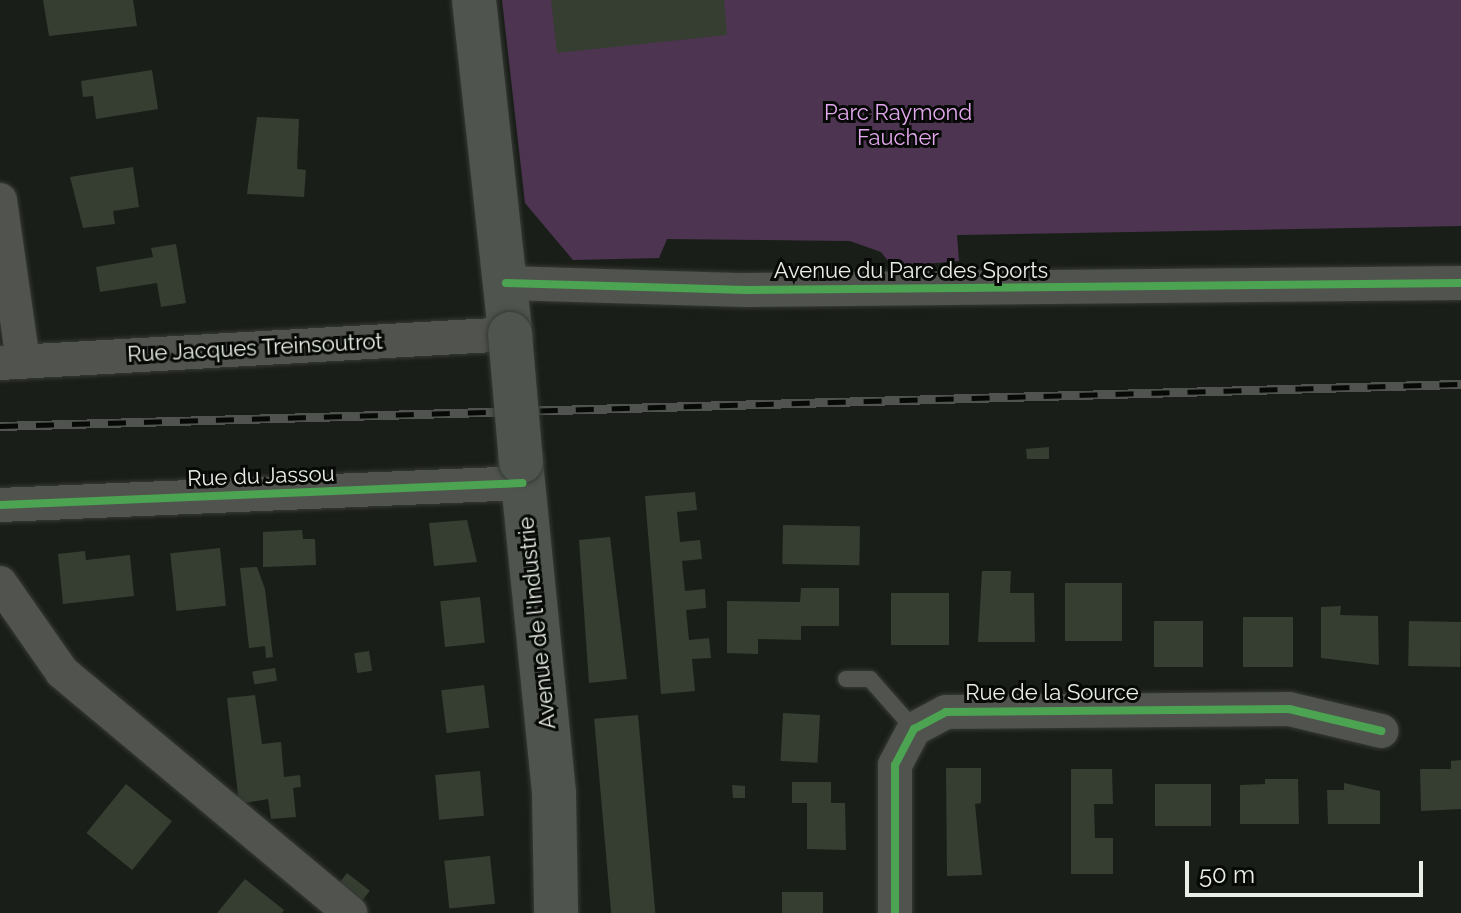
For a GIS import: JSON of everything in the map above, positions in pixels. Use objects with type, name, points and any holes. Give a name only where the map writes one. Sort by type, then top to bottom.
[{"type":"main road","name":"Avenue de l'Industrie","points":[[474,0],[506,283],[554,793],[556,913]]},
{"type":"street","points":[[0,200],[11,362]]},
{"type":"street","name":"Avenue du Parc des Sports","points":[[506,283],[825,290],[1461,283]]},
{"type":"street","name":"Rue Jacques Treinsoutrot","points":[[11,362],[510,334]]},
{"type":"street","name":"Rue du Jassou","points":[[0,505],[522,472]]},
{"type":"street","points":[[0,583],[62,672],[350,913]]},
{"type":"street","name":"Rue de la Source","points":[[914,729],[946,712],[1289,709],[1381,731]]},
{"type":"street","points":[[895,913],[895,765],[914,729]]},
{"type":"lane","points":[[846,679],[870,679],[914,729]]},
{"type":"green space","name":"Parc Raymond Faucher","points":[[502,0],[1461,0],[1461,226],[957,235],[959,261],[893,267],[881,252],[850,241],[667,239],[659,258],[573,260],[525,203]]},
{"type":"building","points":[[43,0],[133,0],[137,26],[49,36]]},
{"type":"building","points":[[551,0],[724,0],[727,35],[557,53]]},
{"type":"building","points":[[152,70],[158,109],[96,119],[93,96],[83,97],[81,81]]},
{"type":"building","points":[[257,117],[299,119],[297,169],[306,170],[304,197],[247,194]]},
{"type":"building","points":[[133,167],[139,207],[113,211],[115,224],[83,228],[70,177]]},
{"type":"building","points":[[176,244],[186,303],[161,307],[157,283],[100,292],[96,267],[153,257],[151,248]]},
{"type":"building","points":[[1049,447],[1049,459],[1027,459],[1026,449]]},
{"type":"building","points":[[695,492],[697,510],[677,512],[680,542],[700,540],[702,559],[682,561],[685,591],[705,589],[706,608],[686,610],[689,640],[709,638],[711,658],[692,659],[695,691],[661,694],[645,496]]},
{"type":"building","points":[[467,520],[477,562],[434,566],[429,523]]},
{"type":"building","points":[[783,525],[860,526],[859,565],[782,564]]},
{"type":"building","points":[[302,530],[303,539],[315,539],[316,565],[263,567],[263,532]]},
{"type":"building","points":[[610,537],[627,679],[589,683],[579,540]]},
{"type":"building","points":[[220,548],[226,606],[176,611],[170,553]]},
{"type":"building","points":[[85,551],[86,560],[130,555],[134,596],[63,604],[58,554]]},
{"type":"building","points":[[257,567],[265,589],[273,657],[266,658],[265,646],[249,648],[240,568]]},
{"type":"building","points":[[982,571],[1011,571],[1010,593],[1034,593],[1035,642],[978,642]]},
{"type":"building","points":[[1065,583],[1122,583],[1122,641],[1065,641]]},
{"type":"building","points":[[801,588],[839,588],[839,626],[801,626],[801,640],[758,639],[758,654],[727,653],[727,601],[800,602]]},
{"type":"building","points":[[891,593],[949,593],[949,645],[891,645]]},
{"type":"building","points":[[480,597],[485,643],[445,647],[440,601]]},
{"type":"building","points":[[1341,606],[1340,615],[1378,616],[1379,665],[1321,658],[1321,607]]},
{"type":"building","points":[[1243,617],[1293,617],[1293,667],[1243,667]]},
{"type":"building","points":[[1154,621],[1203,621],[1203,667],[1154,667]]},
{"type":"building","points":[[1409,621],[1461,622],[1460,667],[1408,666]]},
{"type":"building","points":[[369,651],[372,671],[357,673],[354,653]]},
{"type":"building","points":[[275,668],[277,681],[254,684],[252,672]]},
{"type":"building","points":[[484,685],[489,728],[447,733],[441,690]]},
{"type":"building","points":[[255,695],[262,744],[281,742],[284,777],[300,775],[301,787],[293,788],[296,817],[271,819],[268,799],[239,804],[227,698]]},
{"type":"building","points":[[783,713],[820,715],[817,763],[780,761]]},
{"type":"building","points":[[638,715],[655,913],[611,913],[594,719]]},
{"type":"building","points":[[1461,760],[1461,809],[1421,811],[1420,769],[1451,769],[1451,761]]},
{"type":"building","points":[[946,768],[981,768],[981,803],[975,804],[982,875],[947,876]]},
{"type":"building","points":[[1071,769],[1112,769],[1113,804],[1094,804],[1095,838],[1113,838],[1113,874],[1071,874]]},
{"type":"building","points":[[480,771],[484,816],[439,820],[435,775]]},
{"type":"building","points":[[1265,779],[1298,779],[1299,824],[1240,824],[1240,785],[1265,784]]},
{"type":"building","points":[[792,782],[831,782],[831,803],[845,803],[846,850],[807,849],[807,803],[792,803]]},
{"type":"building","points":[[1344,783],[1380,791],[1380,824],[1328,824],[1327,790],[1344,790]]},
{"type":"building","points":[[126,784],[172,821],[132,870],[86,833]]},
{"type":"building","points":[[1155,784],[1211,784],[1211,826],[1155,826]]},
{"type":"building","points":[[732,785],[745,786],[745,798],[733,798]]},
{"type":"building","points":[[490,856],[495,904],[449,909],[444,861]]},
{"type":"building","points":[[347,873],[370,891],[361,902],[338,884]]},
{"type":"building","points":[[245,879],[284,910],[282,913],[217,913]]},
{"type":"building","points":[[782,892],[823,892],[823,913],[782,913]]},
{"type":"railway","points":[[0,426],[1461,384]]},
{"type":"cycle path","points":[[506,283],[746,290],[1461,283]]},
{"type":"cycle path","points":[[0,505],[523,483]]},
{"type":"cycle path","points":[[895,913],[895,765],[914,729],[946,712],[1289,709],[1381,731]]}]
